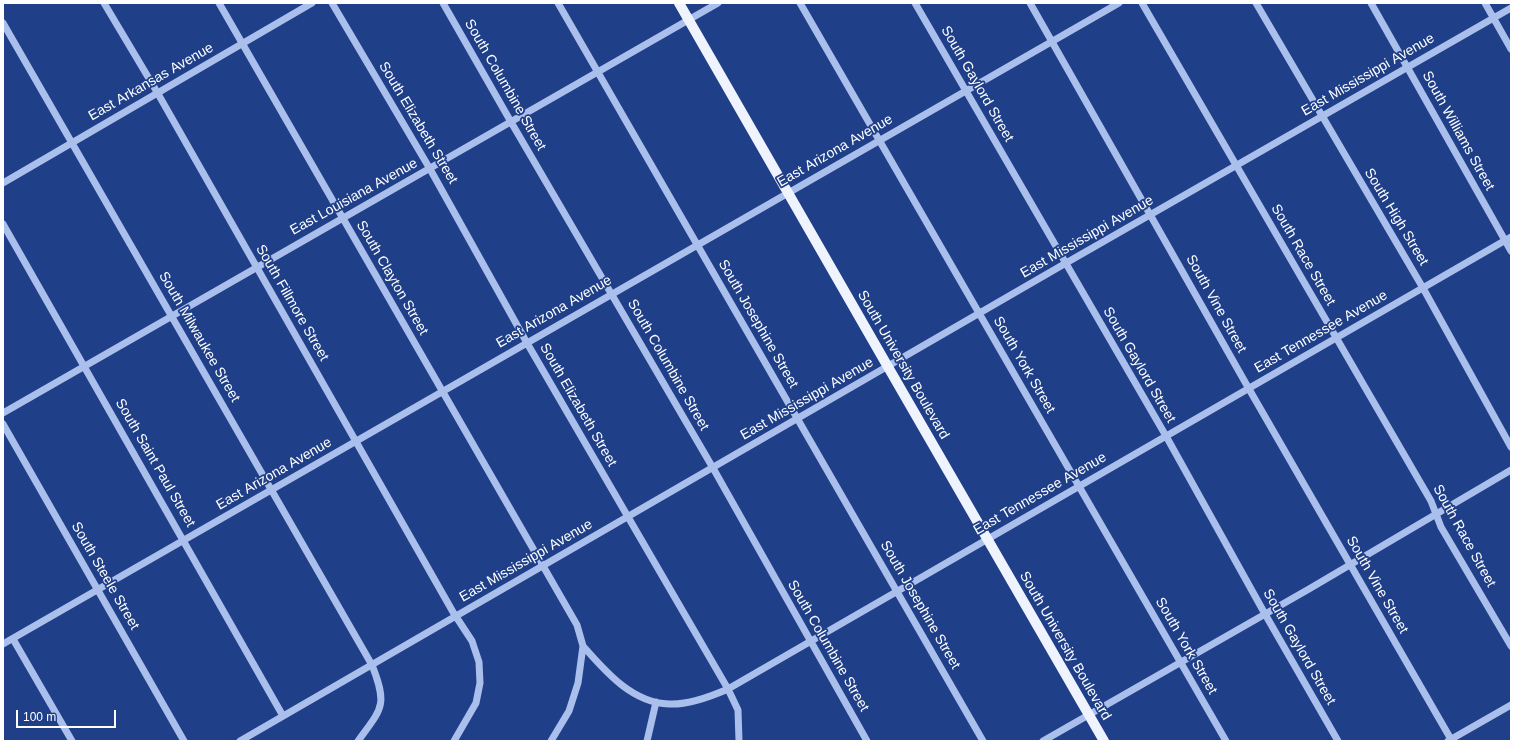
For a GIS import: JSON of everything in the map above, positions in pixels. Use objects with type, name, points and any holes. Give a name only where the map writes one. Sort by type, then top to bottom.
[{"type":"main road","name":"South University Boulevard","points":[[679,3],[1104,741]]},
{"type":"street","name":"South Fillmore Street","points":[[104,3],[157,92],[456,617],[472,641],[479,662],[480,684],[476,703],[454,741]]},
{"type":"street","name":"South Clayton Street","points":[[219,3],[442,392],[544,566],[577,625],[583,646]]},
{"type":"street","name":"East Arkansas Avenue","points":[[3,183],[312,3]]},
{"type":"street","name":"South Elizabeth Street","points":[[332,3],[430,169],[527,343],[728,689],[738,710],[739,741]]},
{"type":"street","name":"South Columbine Street","points":[[443,3],[713,468],[867,741]]},
{"type":"street","name":"South Josephine Street","points":[[558,3],[983,741]]},
{"type":"street","name":"East Louisiana Avenue","points":[[3,413],[718,3]]},
{"type":"street","name":"South York Street","points":[[800,3],[1226,741]]},
{"type":"street","name":"South Gaylord Street","points":[[915,3],[1166,436],[1265,614],[1338,741]]},
{"type":"street","name":"South Vine Street","points":[[1030,3],[1249,389],[1451,740]]},
{"type":"street","name":"East Arizona Avenue","points":[[3,644],[1119,3]]},
{"type":"street","name":"South Race Street","points":[[1142,3],[1335,338],[1431,501],[1441,527],[1511,646]]},
{"type":"street","name":"South High Street","points":[[1256,3],[1423,288],[1511,447]]},
{"type":"street","name":"South Williams Street","points":[[1371,3],[1508,238],[1511,251]]},
{"type":"street","points":[[1484,3],[1511,49]]},
{"type":"street","name":"East Mississippi Avenue","points":[[240,741],[1066,263],[1511,8]]},
{"type":"street","name":"South Milwaukee Street","points":[[3,23],[172,316],[270,491],[372,665],[379,684],[382,700],[377,716],[358,741]]},
{"type":"street","name":"South Saint Paul Street","points":[[3,224],[283,716]]},
{"type":"street","name":"East Tennessee Avenue","points":[[583,646],[609,675],[628,690],[638,696],[656,702],[669,704],[690,702],[728,689],[1508,238]]},
{"type":"street","name":"South Steele Street","points":[[3,424],[184,741]]},
{"type":"street","points":[[1043,741],[1350,565],[1511,470]]},
{"type":"street","points":[[13,639],[72,741]]},
{"type":"street","points":[[551,741],[569,711],[578,683],[583,646]]},
{"type":"street","points":[[648,741],[656,702]]},
{"type":"street","points":[[1451,740],[1511,705]]}]
